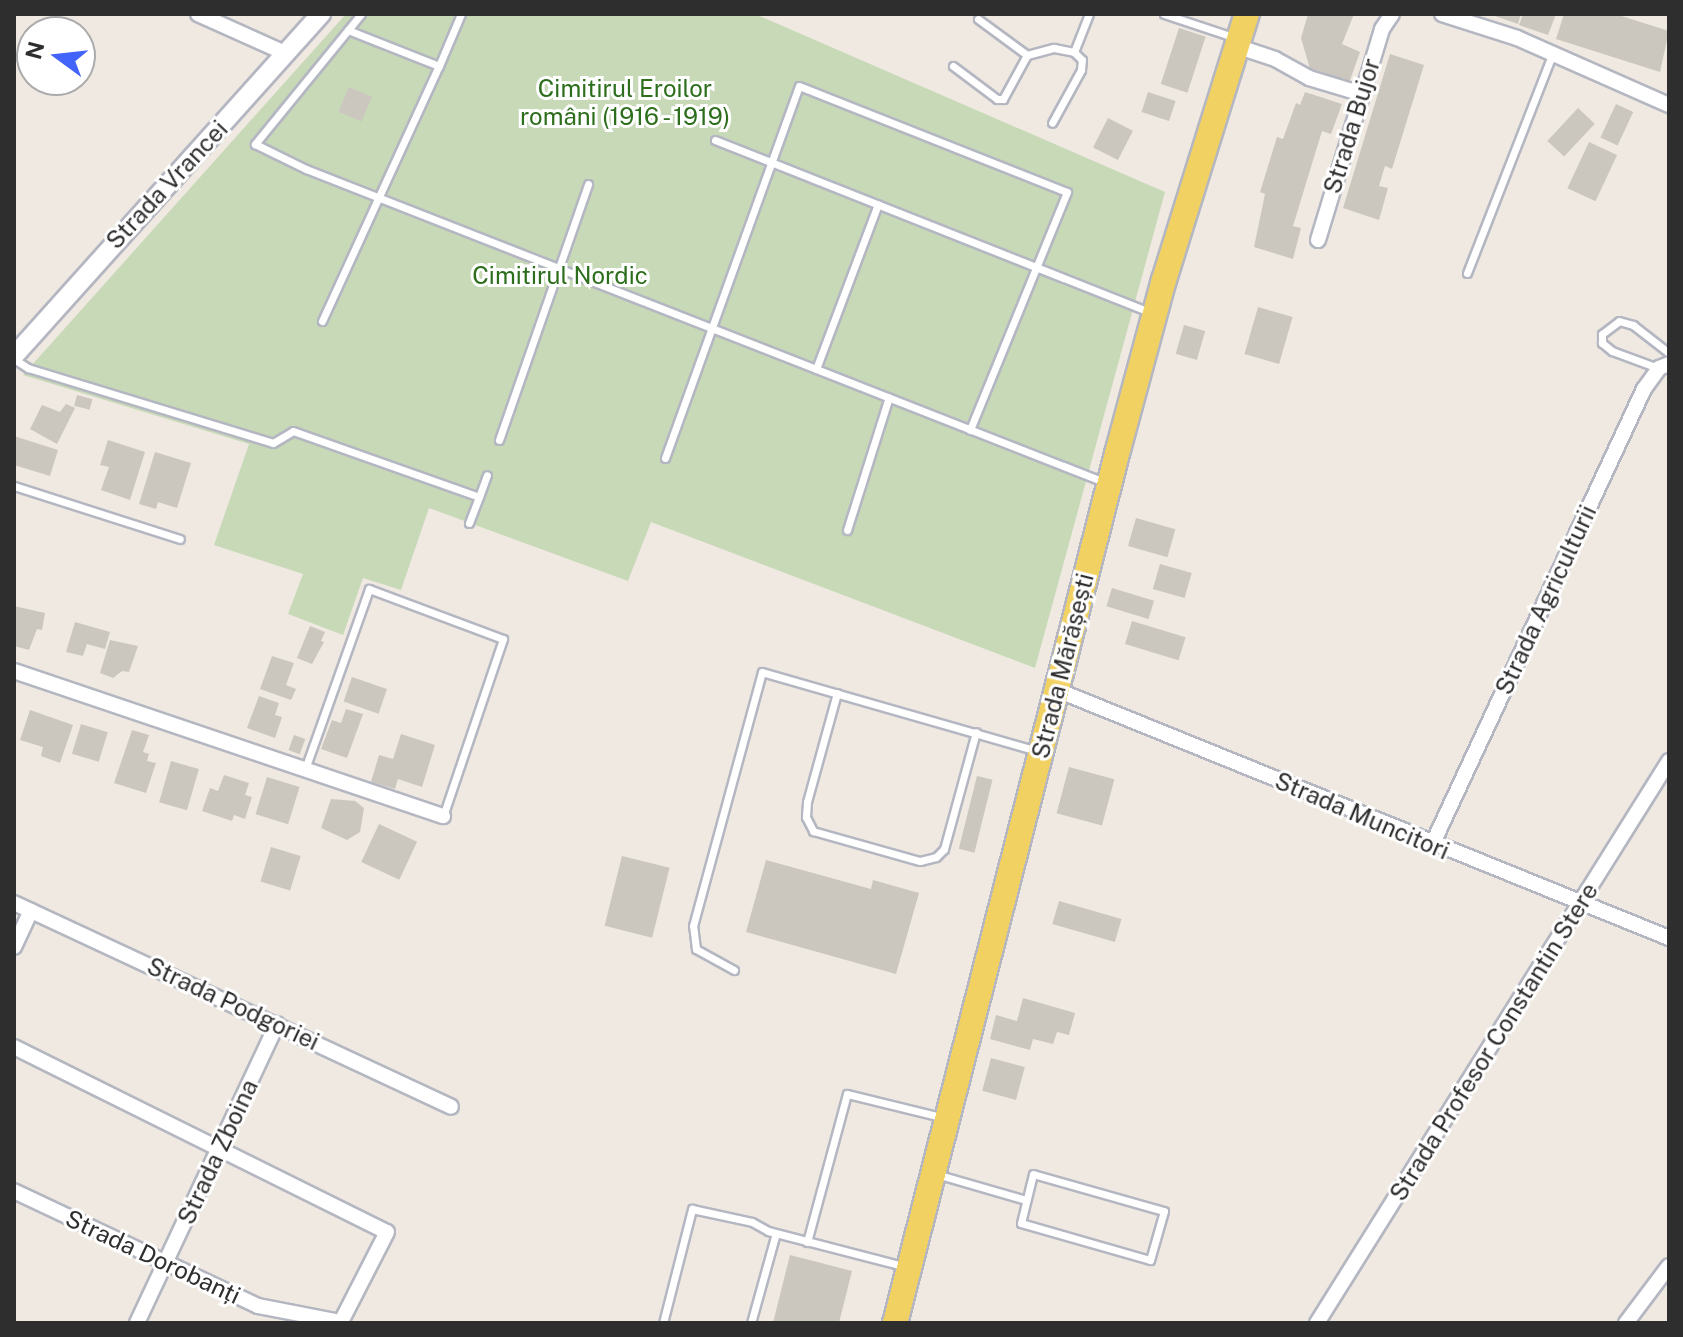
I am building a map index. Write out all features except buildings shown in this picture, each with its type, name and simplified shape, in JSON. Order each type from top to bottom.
[{"type":"main road","name":"Strada Mărășești","points":[[895,1323],[1109,484],[1155,314],[1247,14]]},
{"type":"street","points":[[198,14],[287,54]]},
{"type":"street","name":"Strada Vrancei","points":[[14,357],[321,14]]},
{"type":"street","name":"Strada Bujor","points":[[1318,240],[1382,29],[1392,14]]},
{"type":"street","points":[[1442,14],[1553,53],[1669,105]]},
{"type":"street","points":[[1237,42],[1309,78],[1362,94]]},
{"type":"street","name":"Strada Agriculturii","points":[[1432,845],[1644,389],[1664,366]]},
{"type":"street","points":[[14,671],[443,816]]},
{"type":"street","name":"Strada Muncitori","points":[[1057,690],[1580,905],[1669,938]]},
{"type":"street","name":"Strada Profesor Constantin Stere","points":[[1317,1323],[1669,761]]},
{"type":"street","name":"Strada Podgoriei","points":[[14,903],[451,1107]]},
{"type":"street","points":[[14,947],[31,911]]},
{"type":"street","name":"Strada Zboina","points":[[137,1323],[277,1024]]},
{"type":"street","points":[[14,1047],[387,1232],[341,1322]]},
{"type":"street","name":"Strada Dorobanți","points":[[14,1191],[258,1306],[341,1322]]},
{"type":"street","points":[[1626,1323],[1669,1266]]},
{"type":"lane","points":[[361,14],[255,144],[379,197],[1109,484]]},
{"type":"lane","points":[[322,321],[461,14]]},
{"type":"lane","points":[[1074,52],[1089,14]]},
{"type":"lane","points":[[1164,14],[1237,42]]},
{"type":"lane","points":[[978,19],[1027,55]]},
{"type":"lane","points":[[348,30],[439,66]]},
{"type":"lane","points":[[953,66],[997,99],[1003,99],[1027,55],[1054,48],[1074,52],[1082,60],[1081,70],[1052,123]]},
{"type":"lane","points":[[1467,273],[1553,53]]},
{"type":"lane","points":[[665,458],[799,86],[1067,192],[970,430]]},
{"type":"lane","points":[[715,140],[1155,314]]},
{"type":"lane","points":[[499,440],[588,184]]},
{"type":"lane","points":[[816,369],[878,204]]},
{"type":"lane","points":[[1664,366],[1612,351],[1602,343],[1602,334],[1619,321],[1633,325],[1669,353]]},
{"type":"lane","points":[[14,357],[28,368],[273,443],[293,431],[479,497]]},
{"type":"lane","points":[[847,530],[889,397]]},
{"type":"lane","points":[[469,523],[487,475]]},
{"type":"lane","points":[[14,486],[180,539]]},
{"type":"lane","points":[[305,769],[369,589],[503,639],[443,816]]},
{"type":"lane","points":[[734,970],[696,949],[693,926],[762,672],[1042,751]]},
{"type":"lane","points":[[837,693],[807,802],[806,817],[813,831],[920,861],[936,857],[944,849],[976,732]]},
{"type":"lane","points":[[807,1242],[847,1094],[948,1119]]},
{"type":"lane","points":[[934,1173],[1026,1200]]},
{"type":"lane","points":[[1033,1174],[1164,1211],[1150,1260],[1021,1223],[1026,1200],[1033,1174]]},
{"type":"lane","points":[[663,1323],[692,1209],[752,1222],[807,1242],[909,1267]]},
{"type":"lane","points":[[751,1323],[776,1233]]},
{"type":"green space","name":"Cimitirul Nordic","points":[[346,14],[755,14],[1165,192],[1035,668],[651,522],[628,581],[429,508],[401,590],[363,578],[343,635],[288,614],[303,574],[214,545],[249,444],[23,375]]},
{"type":"park label","name":"Cimitirul Eroilor români (1916 - 1919)","points":[[625,103]]}]
